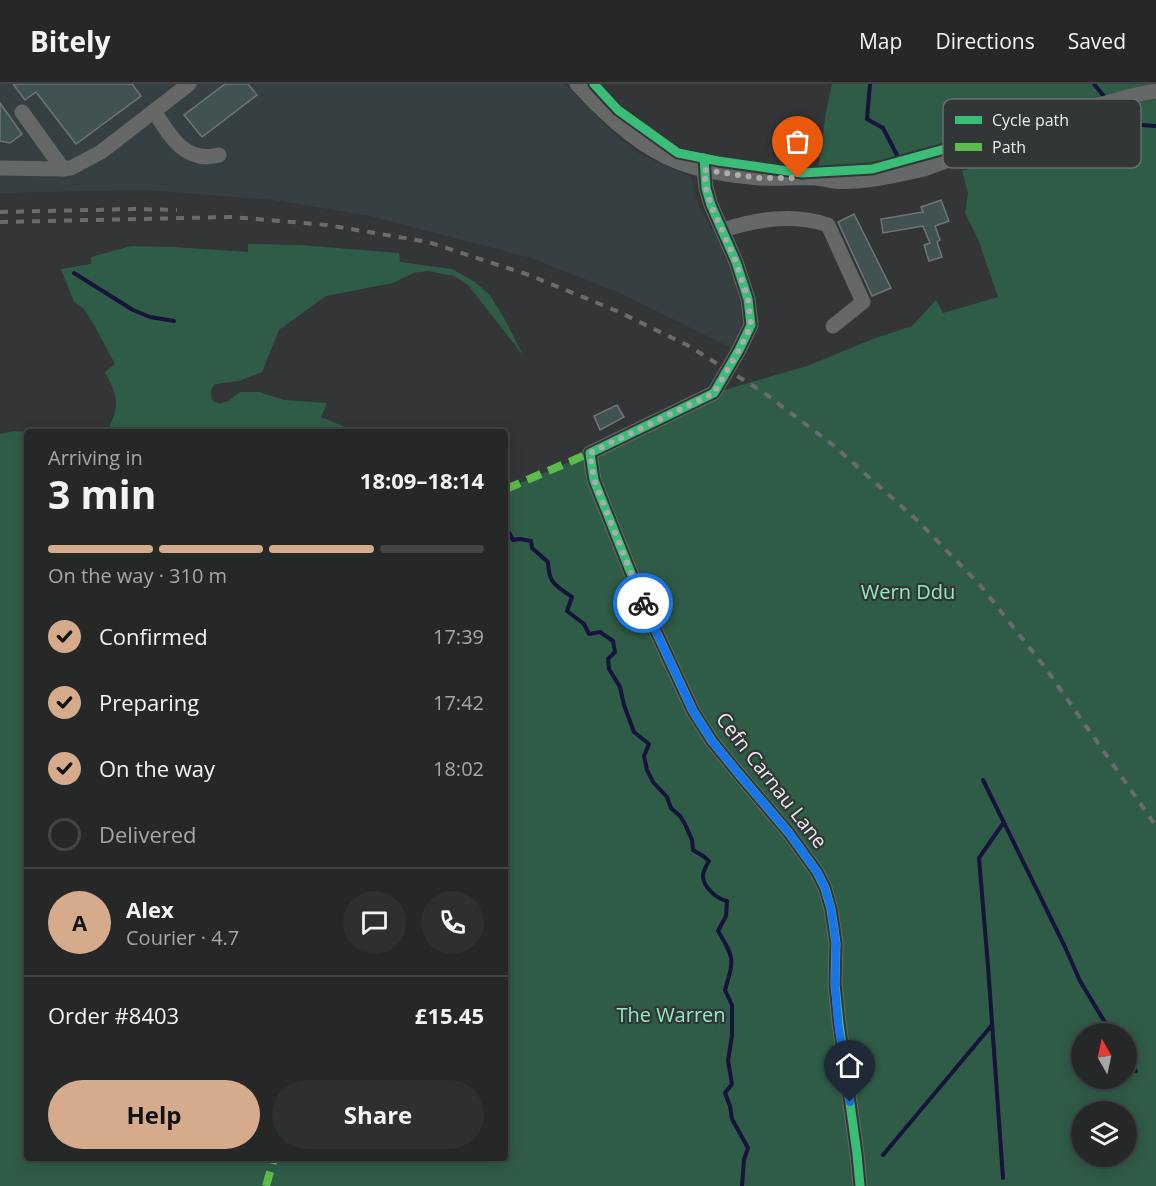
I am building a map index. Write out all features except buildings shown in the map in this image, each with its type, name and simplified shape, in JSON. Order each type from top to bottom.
[{"type":"street","points":[[0,168],[71,168],[100,152],[189,84]]},
{"type":"street","points":[[577,84],[607,116],[643,143],[677,162],[704,170],[759,178],[817,177],[834,181],[897,175],[943,162]]},
{"type":"street","points":[[1120,99],[1156,92]]},
{"type":"street","points":[[154,111],[181,147],[192,155],[213,157],[219,155]]},
{"type":"street","points":[[22,112],[63,169]]},
{"type":"street","points":[[704,170],[711,205],[723,230],[749,221],[789,218],[828,225],[863,302],[833,326]]},
{"type":"street","name":"Cefn Carnau Lane","points":[[723,230],[748,299],[751,326],[714,393],[590,453],[594,480],[621,548],[646,610],[693,711],[712,741],[789,833],[817,872],[825,888],[836,943],[835,984],[838,1023],[860,1186]]},
{"type":"shaded area","points":[[0,84],[565,84],[613,133],[642,155],[691,177],[698,204],[718,240],[735,282],[741,308],[742,329],[731,348],[620,293],[531,258],[370,216],[273,200],[147,190],[0,193]]},
{"type":"green space","points":[[832,84],[1156,84],[1115,99],[943,99],[943,162],[924,169],[817,177]]},
{"type":"green space","name":"Wern Ddu","points":[[1156,99],[1156,1186],[0,1186],[0,434],[24,432],[24,1161],[508,1161],[508,488],[590,453],[714,393],[807,366],[912,326],[936,300],[943,313],[998,297],[978,239],[965,213],[968,193],[962,171],[970,168],[1141,168],[1141,102]]},
{"type":"green space","points":[[248,244],[300,245],[399,253],[400,262],[452,269],[475,282],[490,295],[523,355],[468,285],[454,276],[428,271],[413,273],[393,283],[326,296],[279,330],[262,372],[239,381],[215,384],[211,390],[212,400],[219,404],[228,401],[240,392],[259,392],[284,400],[327,403],[321,417],[347,429],[108,429],[116,402],[105,372],[115,364],[93,323],[83,308],[74,302],[61,269],[91,264],[91,257],[131,246],[248,252]]},
{"type":"waterway","points":[[870,84],[867,119],[883,128],[900,161]]},
{"type":"waterway","points":[[1094,84],[1106,99]]},
{"type":"waterway","points":[[1141,125],[1156,126]]},
{"type":"waterway","points":[[74,273],[133,310],[150,317],[174,321]]},
{"type":"waterway","points":[[508,531],[513,540],[531,541],[532,548],[548,562],[554,583],[572,597],[567,611],[584,624],[589,634],[600,632],[613,641],[615,652],[608,659],[609,669],[620,687],[634,732],[649,744],[644,756],[647,770],[653,782],[667,797],[671,808],[685,824],[692,840],[693,850],[709,861],[703,874],[705,884],[715,895],[727,901],[726,916],[718,931],[728,948],[731,959],[725,990],[732,1005],[732,1035],[728,1061],[732,1084],[725,1093],[732,1119],[748,1148],[744,1160],[742,1186]]},
{"type":"waterway","points":[[983,780],[1080,981],[1105,1023]]},
{"type":"waterway","points":[[1003,1178],[979,858],[1004,822]]},
{"type":"waterway","points":[[883,1155],[992,1025]]},
{"type":"railway","points":[[0,212],[177,210]]},
{"type":"railway","points":[[0,222],[232,217],[327,225],[428,242],[529,275],[617,311],[687,345],[763,392],[833,445],[918,521],[980,585],[1044,666],[1156,826]]},
{"type":"marked path","points":[[508,488],[590,453]]},
{"type":"marked path","points":[[266,1186],[273,1161]]},
{"type":"cycle path","points":[[594,84],[618,110],[678,153],[718,161],[802,173],[872,169],[943,149]]},
{"type":"cycle path","points":[[704,158],[706,188],[736,262],[748,299],[751,325],[714,393],[590,453],[594,480],[642,601],[693,711],[712,741],[789,833],[817,872],[825,888],[836,943],[835,984],[860,1186]]},
{"type":"way so far","points":[[643,603],[594,480],[590,453],[714,393],[751,326],[748,299],[736,262],[711,205],[704,170],[759,178],[798,178]]},
{"type":"route","points":[[643,603],[693,711],[712,741],[806,855],[825,888],[836,943],[835,984],[838,1023],[850,1102]]},
{"type":"park label","name":"The Warren","points":[[671,1014]]}]
